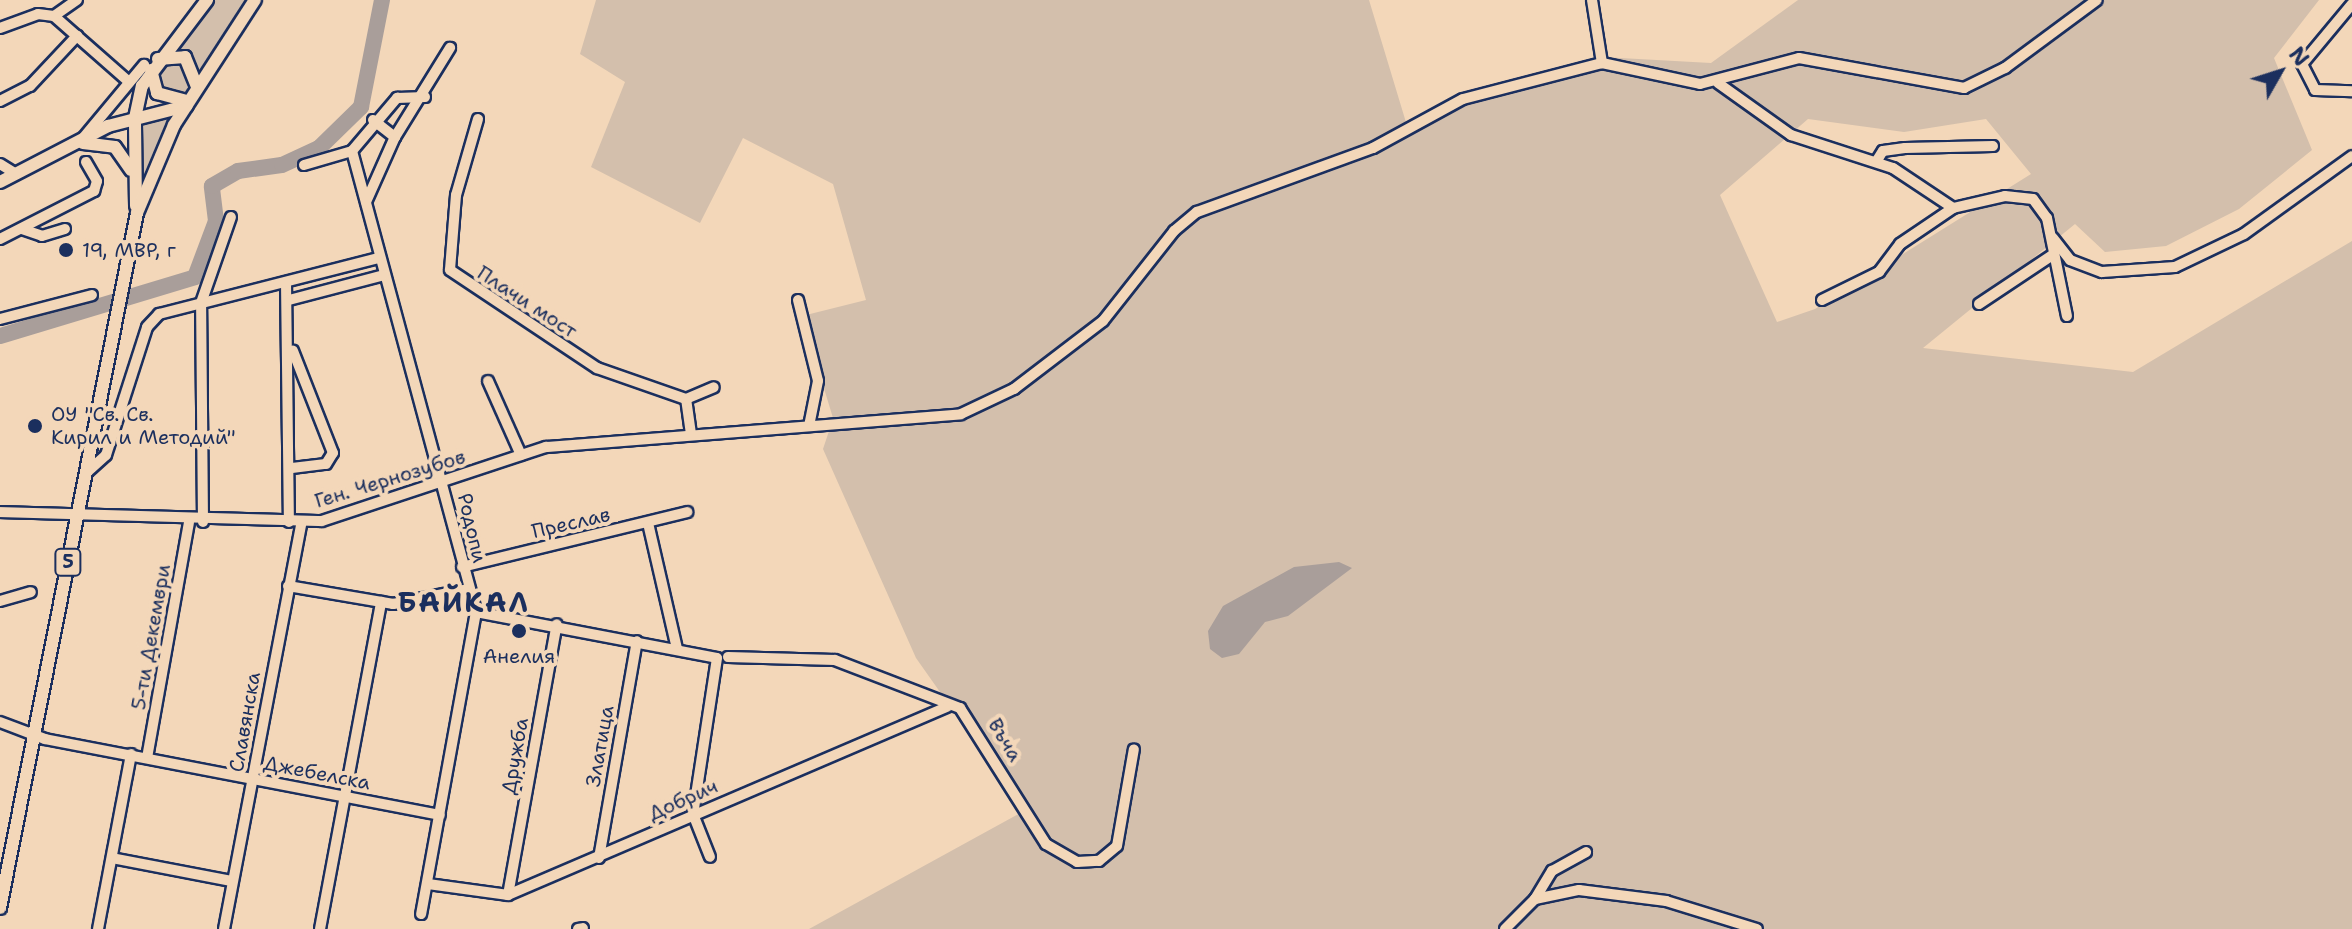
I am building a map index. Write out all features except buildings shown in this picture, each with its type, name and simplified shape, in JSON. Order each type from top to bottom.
[{"type":"main road","name":"5","points":[[137,213],[133,176],[135,118],[150,64],[207,0]]},
{"type":"main road","name":"5","points":[[0,908],[5,856],[41,738],[76,518],[137,213],[191,97],[255,0]]},
{"type":"main road","points":[[185,57],[197,71],[191,97],[161,96],[150,64],[185,57]]},
{"type":"main road","points":[[0,182],[135,118],[191,97]]},
{"type":"main road","points":[[80,144],[115,147],[133,176]]},
{"type":"street","points":[[54,16],[77,0]]},
{"type":"street","points":[[1592,0],[1602,63],[1718,83],[1791,135],[1876,162],[1953,208]]},
{"type":"street","points":[[1718,83],[1799,58],[1964,88],[2005,68],[2097,0]]},
{"type":"street","points":[[2352,4],[2302,64],[2315,90],[2352,91]]},
{"type":"street","points":[[0,28],[38,14],[54,16],[129,82]]},
{"type":"street","points":[[0,101],[30,86],[77,36]]},
{"type":"street","points":[[366,202],[395,137],[425,97],[450,48]]},
{"type":"street","name":"Ген. Чернозубов","points":[[0,512],[189,522],[302,522],[444,485],[521,455],[691,434],[946,417],[994,401],[1103,321],[1174,231],[1197,212],[1373,148],[1463,99],[1602,63]]},
{"type":"street","points":[[80,144],[129,82],[150,64]]},
{"type":"street","points":[[304,165],[352,151],[373,120],[397,98],[425,97]]},
{"type":"street","name":"Плачи мост","points":[[478,119],[456,195],[450,270],[597,368],[686,399]]},
{"type":"street","points":[[373,120],[395,137]]},
{"type":"street","points":[[1876,162],[1883,151],[1993,146]]},
{"type":"street","name":"Родопи","points":[[352,151],[476,612],[421,914]]},
{"type":"street","points":[[1822,300],[1879,272],[1900,244],[1953,208],[2021,196],[2041,208],[2053,238],[2070,260],[2102,272],[2175,267],[2244,234],[2352,156]]},
{"type":"street","points":[[0,239],[97,188],[86,162]]},
{"type":"street","points":[[0,164],[16,174]]},
{"type":"street","points":[[203,522],[201,303],[231,217]]},
{"type":"street","points":[[22,229],[42,236],[65,229]]},
{"type":"street","points":[[2053,238],[2051,256],[2067,316]]},
{"type":"street","points":[[1979,304],[2051,256]]},
{"type":"street","points":[[85,474],[106,455],[151,321],[201,303],[379,258]]},
{"type":"street","points":[[289,300],[384,275]]},
{"type":"street","points":[[286,282],[291,347],[289,522]]},
{"type":"street","points":[[0,319],[92,295]]},
{"type":"street","points":[[798,300],[818,381],[809,426]]},
{"type":"street","points":[[291,347],[333,453],[326,464],[292,468]]},
{"type":"street","points":[[488,381],[521,455]]},
{"type":"street","points":[[691,434],[686,399],[714,387]]},
{"type":"street","name":"Преслав","points":[[462,567],[687,512]]},
{"type":"street","name":"5-ти Декември","points":[[147,758],[189,522]]},
{"type":"street","name":"Славянска","points":[[224,929],[302,522]]},
{"type":"street","points":[[648,523],[677,649]]},
{"type":"street","points":[[288,586],[381,602],[411,603],[468,589]]},
{"type":"street","points":[[0,601],[31,592]]},
{"type":"street","points":[[320,929],[381,602]]},
{"type":"street","name":"Въча","points":[[476,612],[557,624],[723,658],[835,660],[971,718],[1046,844],[1077,862],[1099,861],[1117,846],[1134,749]]},
{"type":"street","name":"Дружба","points":[[508,895],[557,624]]},
{"type":"street","name":"Златица","points":[[599,858],[637,641]]},
{"type":"street","points":[[710,857],[693,814],[723,658]]},
{"type":"street","name":"Добрич","points":[[428,884],[508,895],[947,707]]},
{"type":"street","name":"Джебелска","points":[[0,722],[41,738],[440,815]]},
{"type":"street","points":[[98,929],[131,754]]},
{"type":"street","points":[[1505,929],[1535,899],[1552,871],[1586,852]]},
{"type":"street","points":[[112,858],[232,881]]},
{"type":"street","points":[[1535,899],[1562,891],[1620,892],[1757,929]]},
{"type":"shaded area","points":[[215,0],[249,0],[202,72],[186,53],[170,51]]},
{"type":"shaded area","points":[[596,0],[1369,0],[1408,129],[1463,99],[1602,57],[1711,63],[1798,0],[2319,0],[2274,58],[2312,150],[2239,209],[2166,246],[2105,252],[2075,224],[1923,348],[2133,372],[2352,241],[2352,929],[809,929],[1024,811],[916,658],[823,449],[831,425],[918,418],[833,418],[802,316],[866,300],[833,184],[743,138],[700,223],[591,167],[625,82],[580,54]],"holes":[[[1808,119],[1904,132],[1986,119],[2031,174],[1815,309],[1777,322],[1720,195]]]},
{"type":"shaded area","points":[[183,61],[188,92],[160,89],[157,71],[165,62]]},
{"type":"shaded area","points":[[175,113],[155,149],[141,181],[138,122]]},
{"type":"shaded area","points":[[1339,562],[1352,568],[1288,616],[1265,622],[1239,654],[1222,658],[1210,649],[1208,631],[1223,606],[1294,567]]},
{"type":"waterway","points":[[0,336],[195,277],[216,221],[212,186],[238,171],[282,165],[319,148],[361,107],[382,0]]},
{"type":"place","name":"19, МВР, г","points":[[66,250]]},
{"type":"place","name":"ОУ \"Св. Св. Кирил и Методий\"","points":[[35,426]]},
{"type":"place","name":"Анелия","points":[[519,631]]},
{"type":"district","name":"БАЙКАЛ","points":[[464,602]]}]
